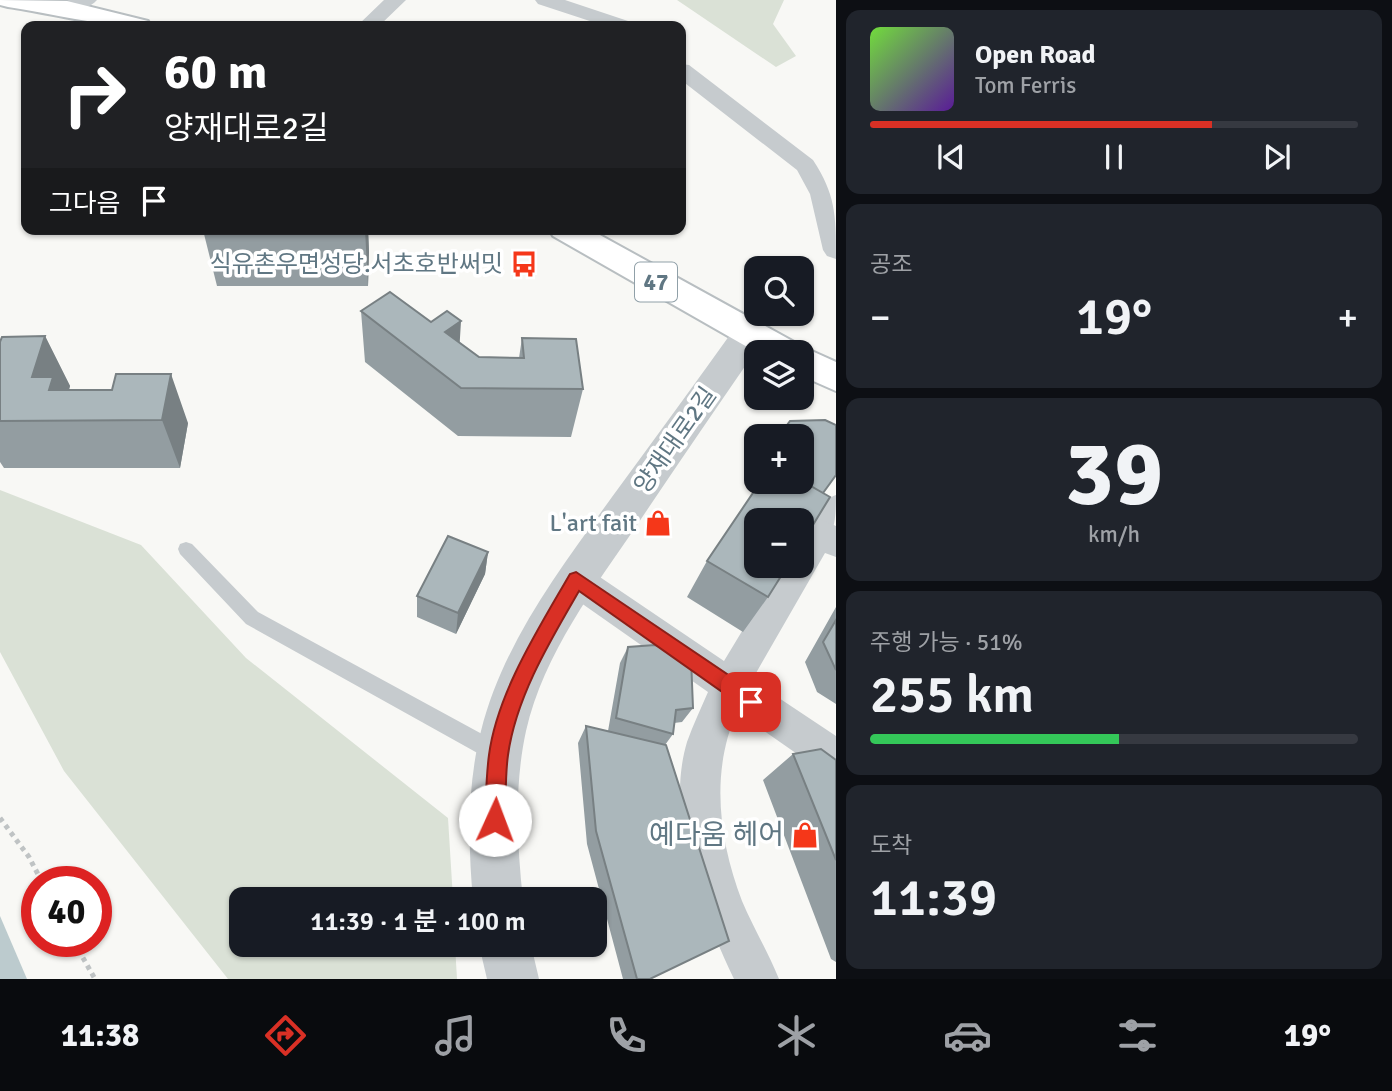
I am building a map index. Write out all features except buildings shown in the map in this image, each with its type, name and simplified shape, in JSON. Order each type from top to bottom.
[{"type":"main road","points":[[8,0],[77,4],[124,21]]},
{"type":"main road","name":"47","points":[[575,235],[761,340]]},
{"type":"main road","points":[[814,368],[835,379]]},
{"type":"street","points":[[373,21],[396,0]]},
{"type":"street","points":[[545,0],[609,21]]},
{"type":"street","points":[[686,74],[805,165],[817,178],[824,194],[835,250]]},
{"type":"street","name":"양재대로2길","points":[[497,887],[494,863],[499,754],[509,713],[525,675],[556,612],[576,580],[744,370]]},
{"type":"street","points":[[814,551],[827,538],[835,505]]},
{"type":"street","points":[[757,979],[714,881],[700,824],[700,781],[706,742],[730,687],[793,578]]},
{"type":"street","points":[[576,580],[835,759]]},
{"type":"street","points":[[508,957],[513,979]]},
{"type":"lane","points":[[186,549],[252,618],[499,754]]},
{"type":"path","points":[[0,818],[34,866]]},
{"type":"path","points":[[82,957],[94,979]]},
{"type":"shaded area","points":[[677,0],[784,0],[773,24],[796,56],[776,67]]},
{"type":"shaded area","points":[[0,490],[141,545],[246,658],[448,818],[452,887],[229,887],[229,957],[456,957],[457,979],[228,979],[64,771],[0,652]]},
{"type":"shaded area","points":[[0,916],[27,979],[0,979]]},
{"type":"place","name":"식유촌우면성당.서초호반써밋","points":[[524,264]]},
{"type":"place","name":"L'art fait","points":[[658,523]]},
{"type":"place","name":"예다움 헤어","points":[[805,835]]},
{"type":"route","points":[[495,820],[499,754],[509,713],[556,612],[576,580],[751,702]]}]
